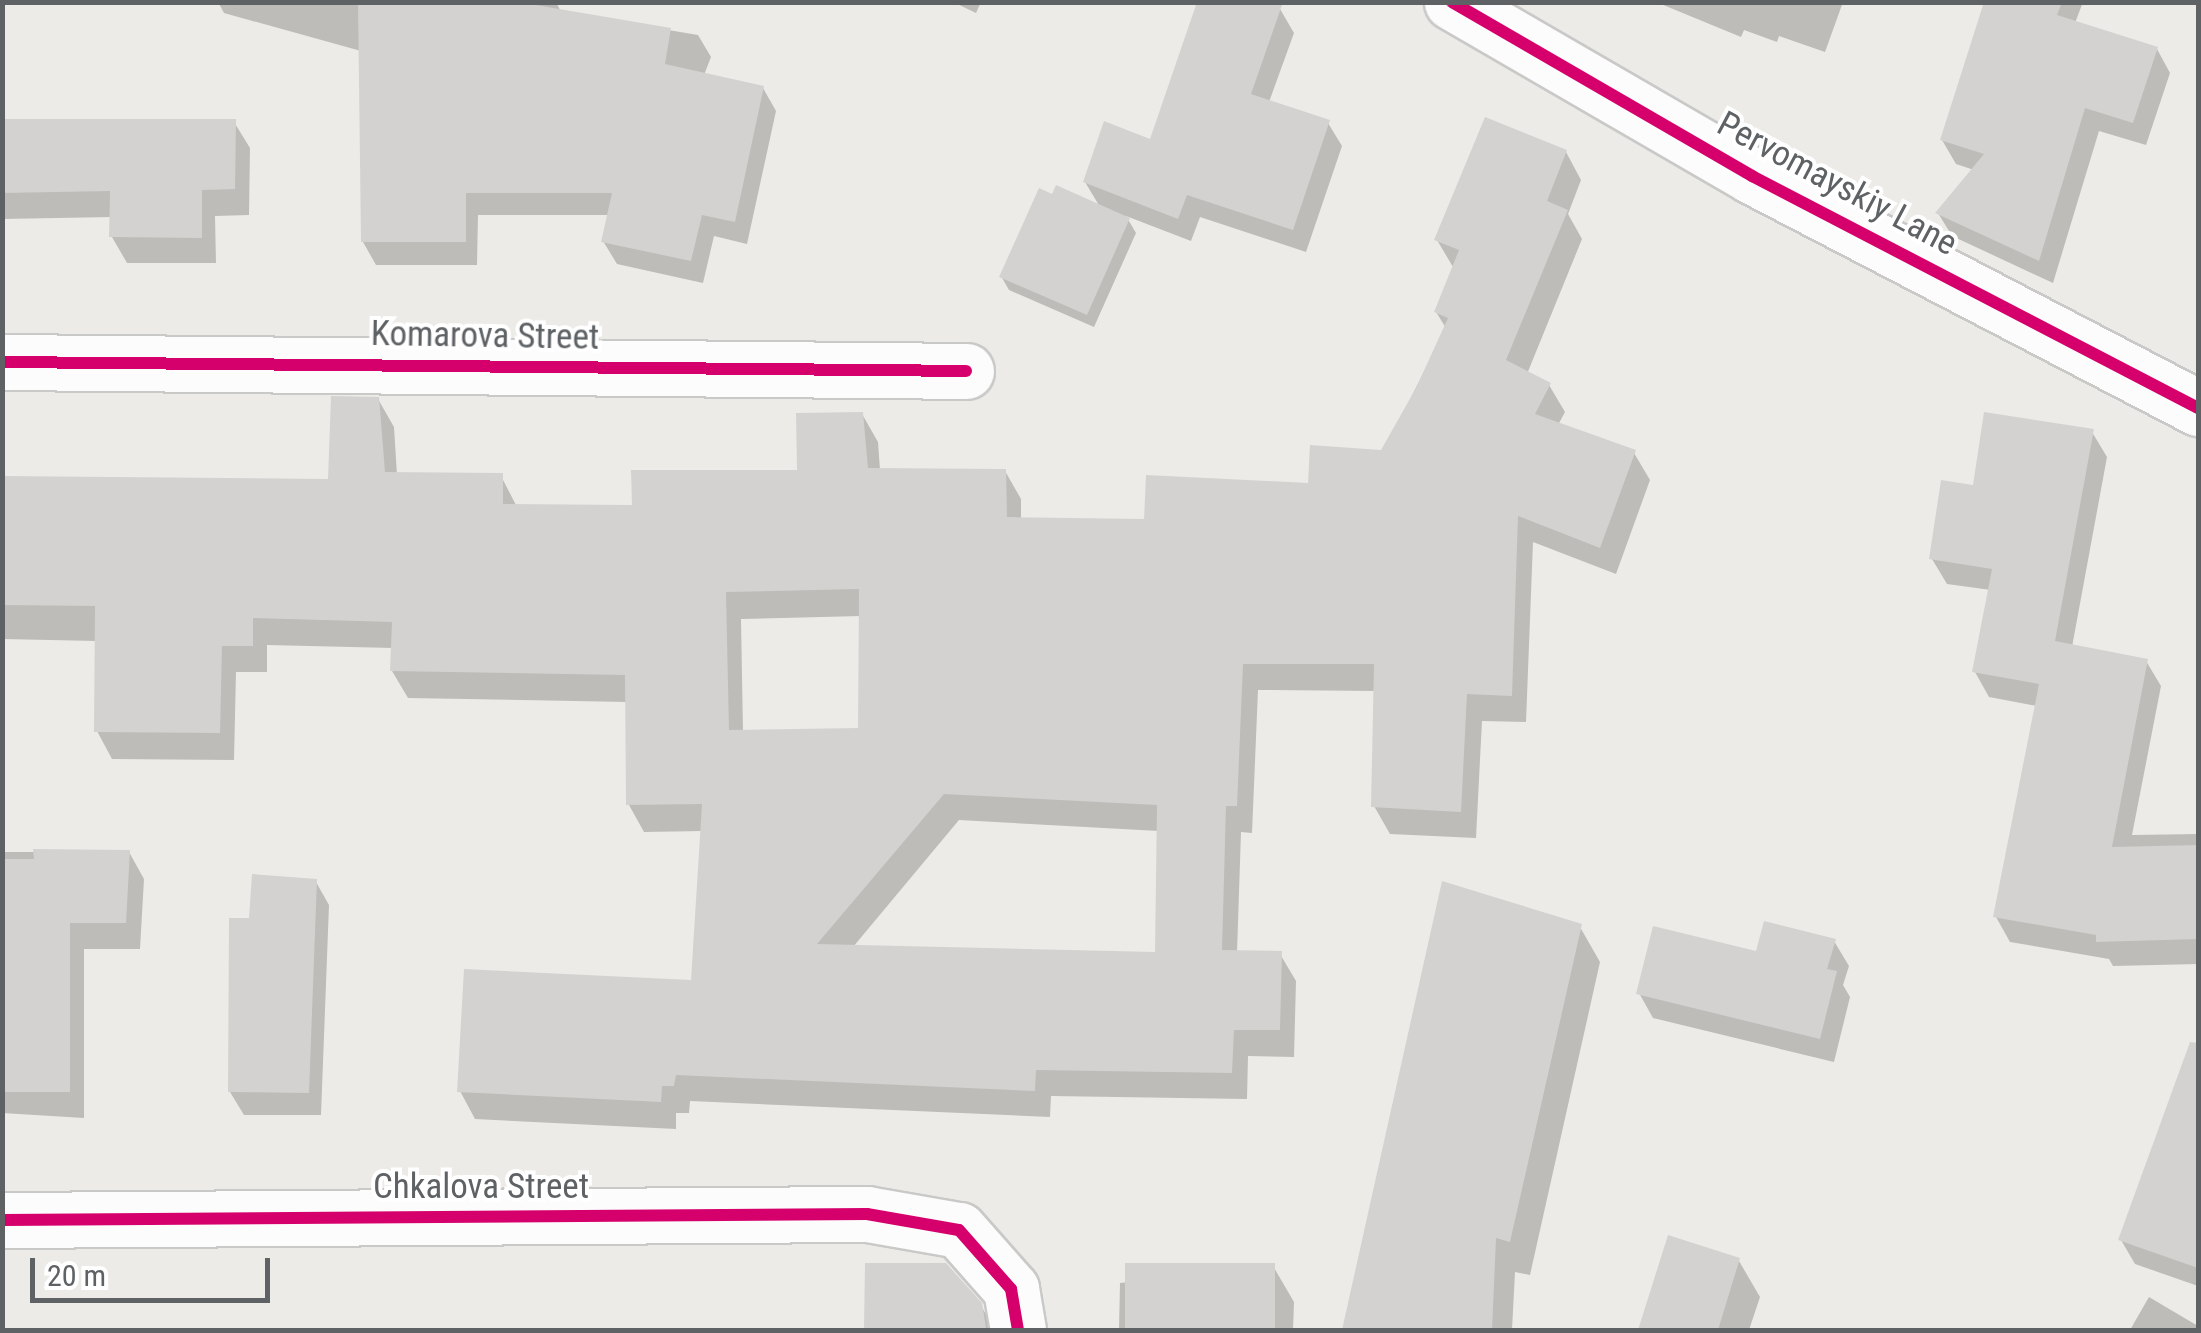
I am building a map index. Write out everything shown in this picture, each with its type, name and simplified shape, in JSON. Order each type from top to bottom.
[{"type":"street","name":"Pervomayskiy Lane","points":[[1452,2],[1752,176],[2198,408]]},
{"type":"street","name":"Komarova Street","points":[[2,362],[966,371]]},
{"type":"street","name":"Chkalova Street","points":[[2,1220],[867,1214],[959,1230],[1011,1289],[1018,1330]]},
{"type":"building","points":[[358,2],[518,2],[671,28],[665,64],[764,86],[735,222],[702,215],[691,261],[601,242],[612,193],[466,193],[466,242],[361,242]]},
{"type":"building","points":[[1197,2],[1283,2],[1251,94],[1330,120],[1293,230],[1187,195],[1178,219],[1083,182],[1104,121],[1150,139]]},
{"type":"building","points":[[1984,2],[2062,2],[2057,15],[2158,47],[2133,123],[2085,108],[2039,261],[1935,213],[1984,154],[1940,140]]},
{"type":"building","points":[[1485,117],[1567,150],[1547,201],[1568,210],[1506,360],[1551,383],[1535,414],[1636,450],[1600,548],[1518,516],[1512,696],[1467,694],[1461,812],[1371,807],[1374,664],[1243,664],[1237,806],[1226,806],[1222,950],[1282,951],[1280,1030],[1234,1030],[1232,1073],[1036,1070],[1035,1091],[676,1075],[674,1086],[662,1086],[661,1102],[457,1092],[464,969],[691,980],[702,804],[626,805],[625,675],[390,671],[392,622],[253,618],[253,646],[222,646],[220,733],[94,732],[95,606],[2,605],[2,476],[328,479],[331,396],[379,397],[385,472],[503,473],[503,504],[632,505],[631,470],[797,470],[796,413],[863,412],[868,468],[1006,469],[1007,517],[1144,519],[1146,475],[1308,483],[1310,445],[1381,450],[1416,388],[1448,318],[1434,312],[1459,250],[1434,240]],"holes":[[[859,589],[858,728],[729,730],[726,592]],[[944,794],[1157,805],[1155,952],[817,944]]]},
{"type":"building","points":[[2,119],[236,119],[235,189],[202,190],[202,238],[109,237],[110,191],[2,193]]},
{"type":"building","points":[[1056,185],[1130,218],[1087,315],[999,277],[1039,188],[1052,194]]},
{"type":"building","points":[[1984,412],[2094,429],[2055,641],[2148,659],[2112,847],[2198,845],[2198,939],[2096,942],[2096,935],[1993,917],[2039,684],[1972,672],[1992,569],[1929,559],[1941,480],[1973,485]]},
{"type":"building","points":[[33,849],[130,850],[126,923],[70,923],[70,1092],[2,1092],[2,859],[34,859]]},
{"type":"building","points":[[252,874],[317,879],[309,1093],[228,1092],[229,918],[249,918]]},
{"type":"building","points":[[1442,881],[1582,924],[1510,1242],[1496,1238],[1492,1330],[1342,1330]]},
{"type":"building","points":[[1764,921],[1836,939],[1827,969],[1837,971],[1820,1039],[1636,994],[1653,926],[1756,951]]},
{"type":"building","points":[[2190,1042],[2198,1043],[2198,1268],[2118,1240]]},
{"type":"building","points":[[1668,1235],[1740,1258],[1718,1330],[1638,1330]]},
{"type":"building","points":[[865,1263],[946,1263],[982,1303],[986,1328],[864,1328]]},
{"type":"building","points":[[1125,1263],[1275,1263],[1275,1330],[1125,1330]]},
{"type":"cycle path","points":[[1452,2],[1752,176],[2198,408]]},
{"type":"cycle path","points":[[2,362],[966,371]]},
{"type":"cycle path","points":[[2,1220],[867,1214],[959,1230],[1011,1289],[1018,1330]]}]
